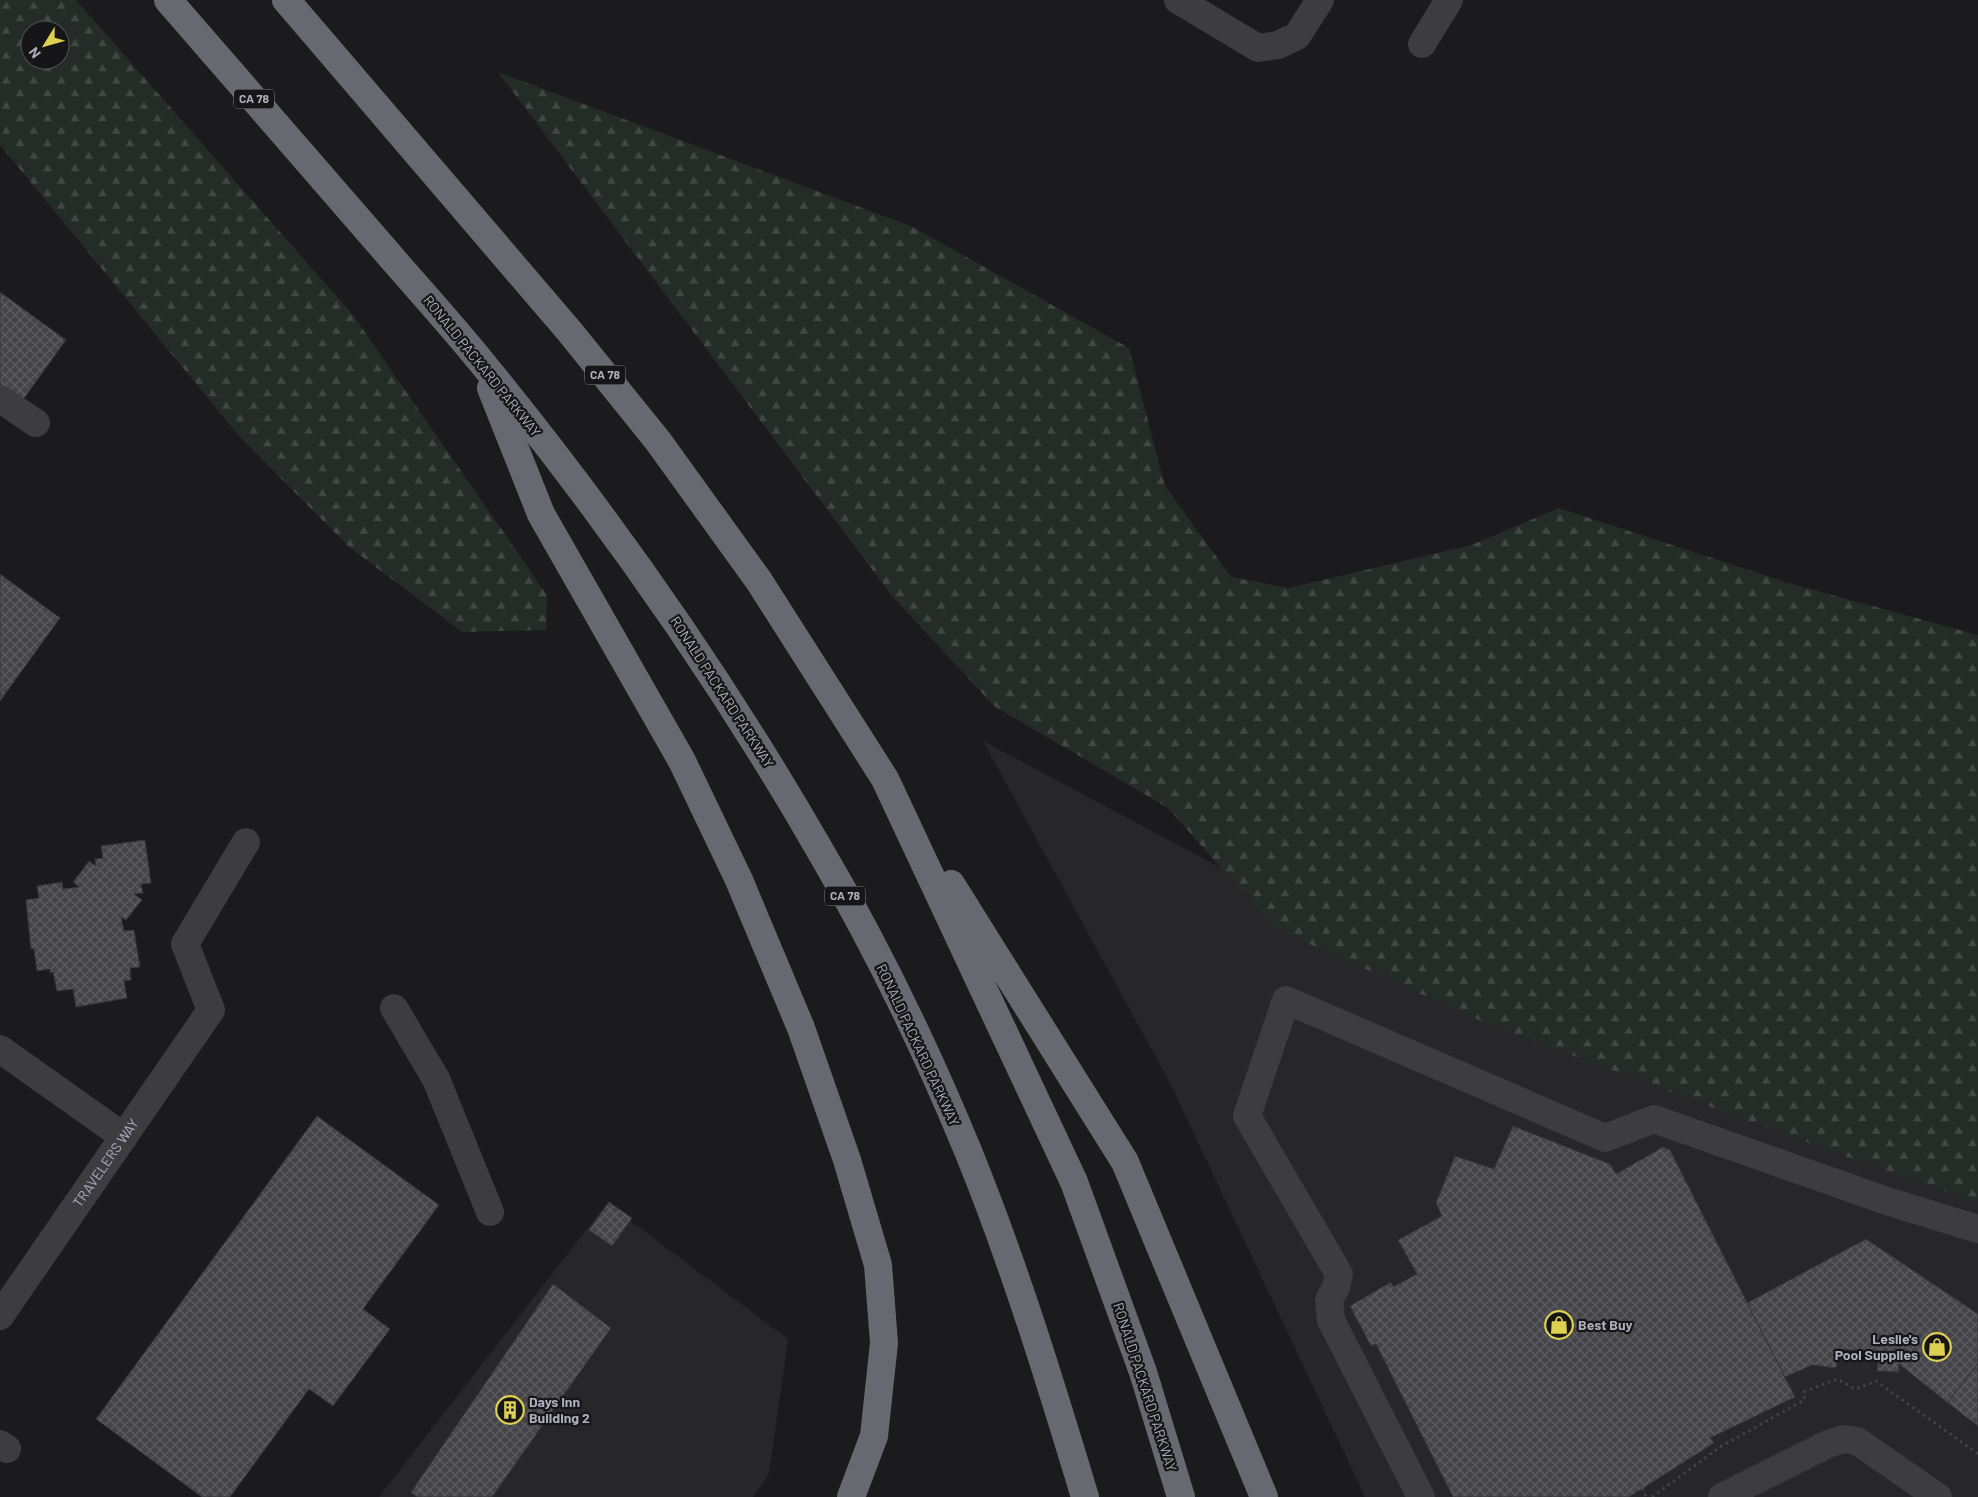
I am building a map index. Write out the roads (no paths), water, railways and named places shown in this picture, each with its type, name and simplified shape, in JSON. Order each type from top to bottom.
[{"type":"highway","name":"RONALD PACKARD PARKWAY","points":[[168,0],[480,360],[533,427],[664,603],[770,767],[820,849],[868,940],[967,1150],[1011,1266],[1086,1497]]},
{"type":"highway","name":"RONALD PACKARD PARKWAY","points":[[286,0],[570,332],[658,441],[759,581],[885,779],[1074,1182],[1143,1372],[1180,1497]]},
{"type":"highway","points":[[480,360],[541,514],[682,761],[739,880],[801,1028],[847,1160],[878,1265],[884,1343],[874,1436],[851,1497]]},
{"type":"highway","points":[[885,779],[1125,1162],[1264,1497]]},
{"type":"street","points":[[1178,0],[1258,48],[1278,46],[1297,36],[1320,0]]},
{"type":"street","points":[[1422,44],[1449,0]]},
{"type":"street","points":[[0,399],[36,423]]},
{"type":"street","name":"TRAVELERS WAY","points":[[0,1316],[211,1010],[185,944],[246,842]]},
{"type":"street","points":[[1421,1497],[1331,1320],[1328,1300],[1336,1287],[1339,1274],[1247,1116],[1286,1000],[1605,1138],[1654,1119],[1888,1202],[1978,1229]]},
{"type":"street","points":[[394,1008],[436,1079],[490,1212]]},
{"type":"street","points":[[0,1049],[124,1137]]},
{"type":"street","points":[[1722,1497],[1828,1444],[1844,1439],[1857,1441],[1938,1497]]},
{"type":"place","name":"Best Buy","points":[[1559,1325]]},
{"type":"place","name":"Leslie's Pool Supplies","points":[[1937,1347]]},
{"type":"place","name":"Days Inn Building 2","points":[[510,1410]]}]
